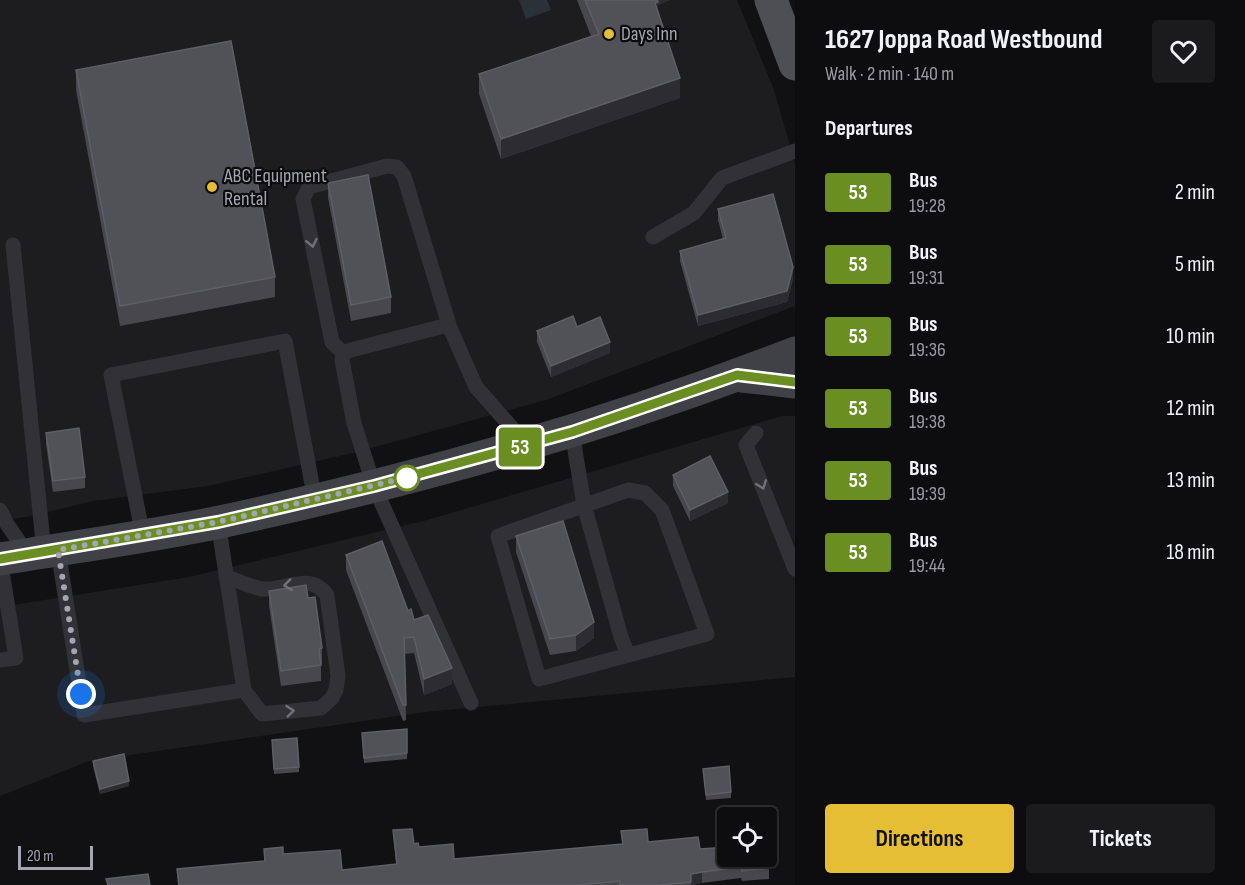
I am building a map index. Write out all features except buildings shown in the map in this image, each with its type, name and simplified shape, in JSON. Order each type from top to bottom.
[{"type":"main road","points":[[771,0],[795,64]]},
{"type":"main road","points":[[26,555],[218,522],[374,486],[572,432],[795,353]]},
{"type":"main road","points":[[737,375],[795,382]]},
{"type":"lane","points":[[653,237],[694,213],[722,178],[795,151]]},
{"type":"lane","points":[[343,353],[332,342],[303,199],[309,187],[387,166],[397,166],[404,176],[450,328],[476,387],[527,444]]},
{"type":"lane","points":[[0,660],[16,658],[26,555],[13,245]]},
{"type":"lane","points":[[343,353],[444,326],[450,328]]},
{"type":"lane","points":[[144,536],[111,375],[285,341],[315,500]]},
{"type":"lane","points":[[343,353],[342,360],[354,423],[374,486],[471,703]]},
{"type":"lane","points":[[572,432],[584,505],[628,655]]},
{"type":"lane","points":[[756,433],[746,444],[795,569]]},
{"type":"lane","points":[[628,490],[645,493],[663,510],[706,634],[539,679],[498,536],[584,505],[628,490]]},
{"type":"lane","points":[[0,510],[26,555],[84,715],[244,690]]},
{"type":"lane","points":[[218,522],[226,577],[244,690],[262,714],[321,708],[332,698],[338,676],[327,595],[321,587],[312,582],[262,589],[226,577]]},
{"type":"shaded area","points":[[0,0],[737,0],[774,90],[795,163],[795,306],[546,400],[353,453],[208,486],[93,501],[0,521]]},
{"type":"shaded area","points":[[519,0],[547,0],[551,10],[526,19]]},
{"type":"shaded area","points":[[782,416],[795,416],[795,677],[425,712],[89,761],[0,796],[0,607],[189,577],[427,520]]},
{"type":"bus line","name":"53","points":[[0,559],[218,522],[374,486],[572,432],[737,375],[795,382]]},
{"type":"place","name":"Days Inn","points":[[609,34]]},
{"type":"place","name":"ABC Equipment Rental","points":[[212,187]]},
{"type":"route","points":[[81,694],[58,550],[218,522],[418,475],[407,478]]}]
